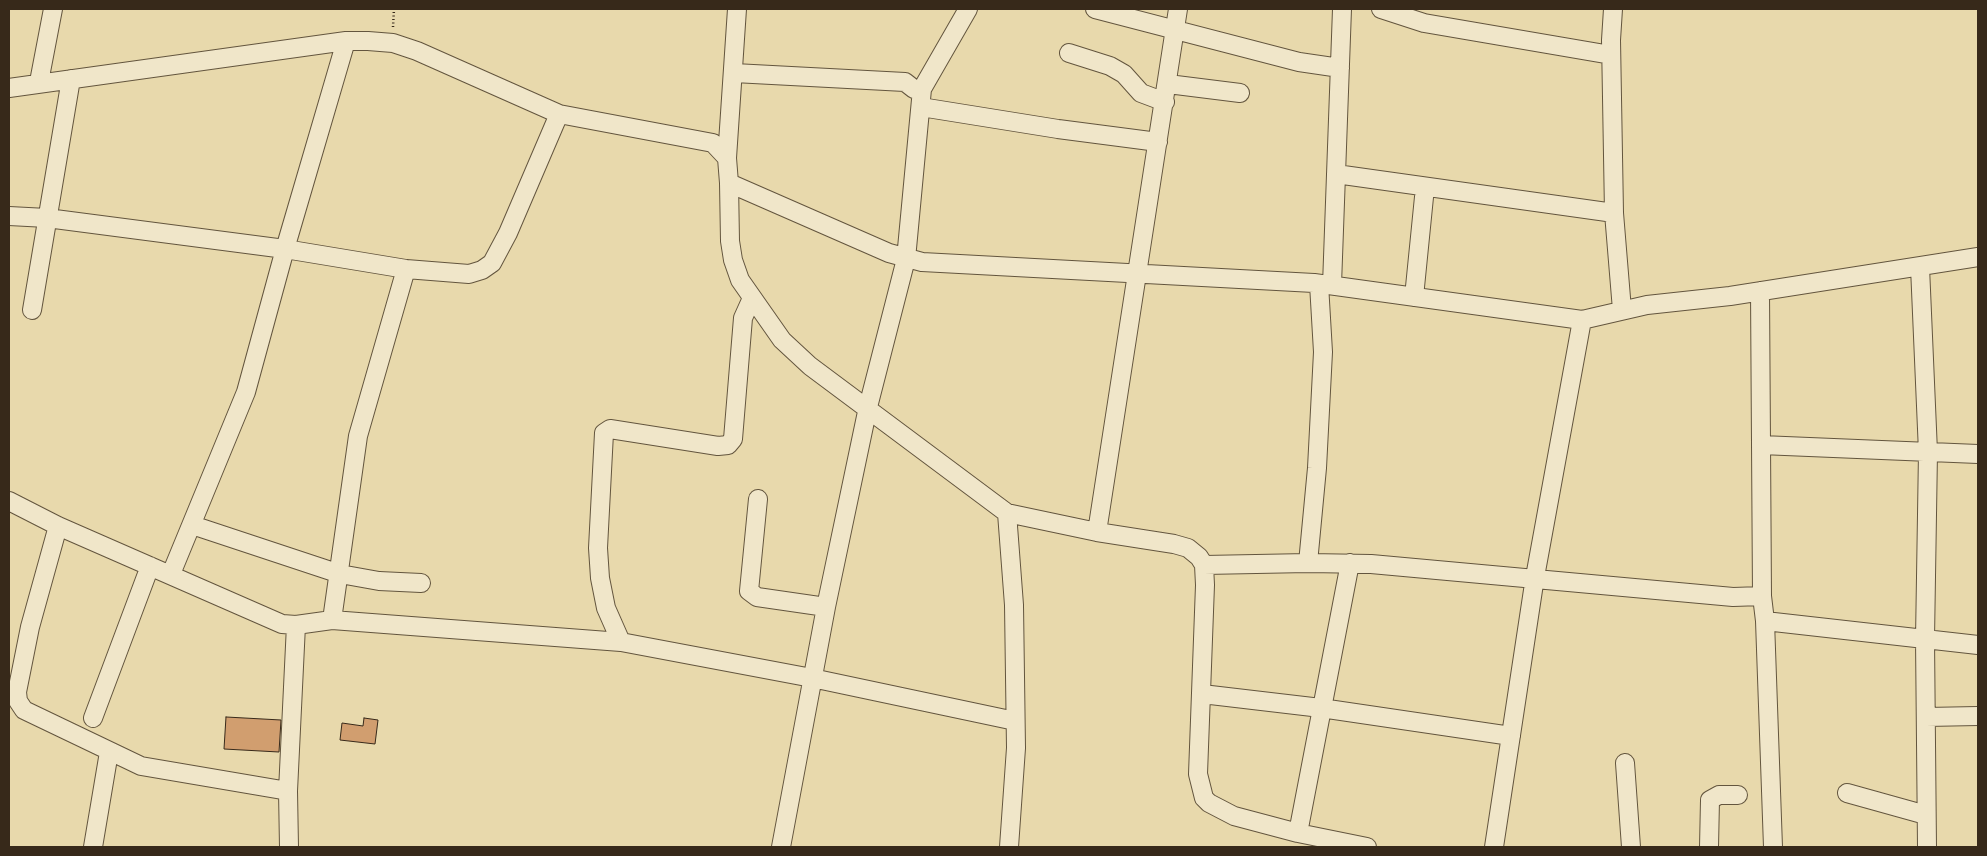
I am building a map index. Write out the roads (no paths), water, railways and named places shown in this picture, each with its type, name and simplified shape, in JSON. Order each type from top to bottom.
[{"type":"street","points":[[39,82],[53,9]]},
{"type":"street","points":[[737,9],[727,158],[729,234],[733,260],[740,280],[782,340],[828,380],[868,407],[936,462],[1006,513],[1188,548],[1204,565],[1202,694],[1198,774],[1204,798],[1234,816],[1298,833],[1367,847]]},
{"type":"street","points":[[781,847],[826,607],[868,407],[906,259],[922,89],[968,9]]},
{"type":"street","points":[[1095,9],[1175,32],[1299,62],[1340,68]]},
{"type":"street","points":[[1097,532],[1119,380],[1168,84],[1178,9]]},
{"type":"street","points":[[1308,563],[1317,468],[1326,284],[1336,174],[1342,9]]},
{"type":"street","points":[[1381,9],[1424,24],[1611,55]]},
{"type":"street","points":[[1613,9],[1611,55],[1614,213],[1622,310]]},
{"type":"street","points":[[9,88],[39,82],[346,41],[393,43],[418,51],[559,114],[713,143],[725,138],[730,132]]},
{"type":"street","points":[[171,574],[246,392],[285,249],[346,41]]},
{"type":"street","points":[[1069,53],[1110,66],[1124,74],[1141,93],[1165,102]]},
{"type":"street","points":[[734,73],[905,82],[914,89],[922,89]]},
{"type":"street","points":[[32,310],[71,79]]},
{"type":"street","points":[[1168,84],[1199,90],[1240,93]]},
{"type":"street","points":[[921,107],[1058,130],[1158,142]]},
{"type":"street","points":[[9,216],[48,218],[285,249],[406,269],[469,274],[482,270],[492,264],[508,233],[559,114]]},
{"type":"street","points":[[713,143],[727,158]]},
{"type":"street","points":[[1336,174],[1614,213]]},
{"type":"street","points":[[729,183],[906,259],[938,263],[1138,272],[1326,284],[1582,320],[1600,318],[1622,310],[1760,291],[1978,257]]},
{"type":"street","points":[[1414,297],[1424,197]]},
{"type":"street","points":[[1920,267],[1928,452],[1925,639],[1927,847]]},
{"type":"street","points":[[332,620],[358,436],[406,269]]},
{"type":"street","points":[[1760,291],[1762,596],[1765,620],[1773,847]]},
{"type":"street","points":[[621,642],[606,608],[600,578],[599,539],[604,433],[610,429],[718,446],[728,445],[733,439],[743,318],[752,298]]},
{"type":"street","points":[[1494,847],[1535,577],[1582,320]]},
{"type":"street","points":[[1761,445],[1978,454]]},
{"type":"street","points":[[758,499],[749,591],[756,597],[826,607]]},
{"type":"street","points":[[9,501],[58,526],[282,624],[296,625],[332,620],[621,642],[812,678],[1015,721]]},
{"type":"street","points":[[1006,513],[1014,605],[1016,748],[1009,847]]},
{"type":"street","points":[[192,525],[340,574],[380,581],[420,584]]},
{"type":"street","points":[[58,526],[30,627],[17,697],[20,706],[31,715],[141,766],[167,772],[288,791]]},
{"type":"street","points":[[1204,565],[1350,563],[1535,577],[1734,597],[1762,596]]},
{"type":"street","points":[[1298,833],[1350,563]]},
{"type":"street","points":[[93,718],[150,566]]},
{"type":"street","points":[[1765,620],[1978,645]]},
{"type":"street","points":[[288,847],[288,791],[296,625]]},
{"type":"street","points":[[1202,694],[1321,708],[1511,736]]},
{"type":"street","points":[[1926,717],[1978,716]]},
{"type":"street","points":[[93,847],[109,752]]},
{"type":"street","points":[[1625,763],[1631,847]]},
{"type":"street","points":[[1848,793],[1926,815]]},
{"type":"street","points":[[1709,847],[1710,800],[1719,795],[1738,795]]}]
